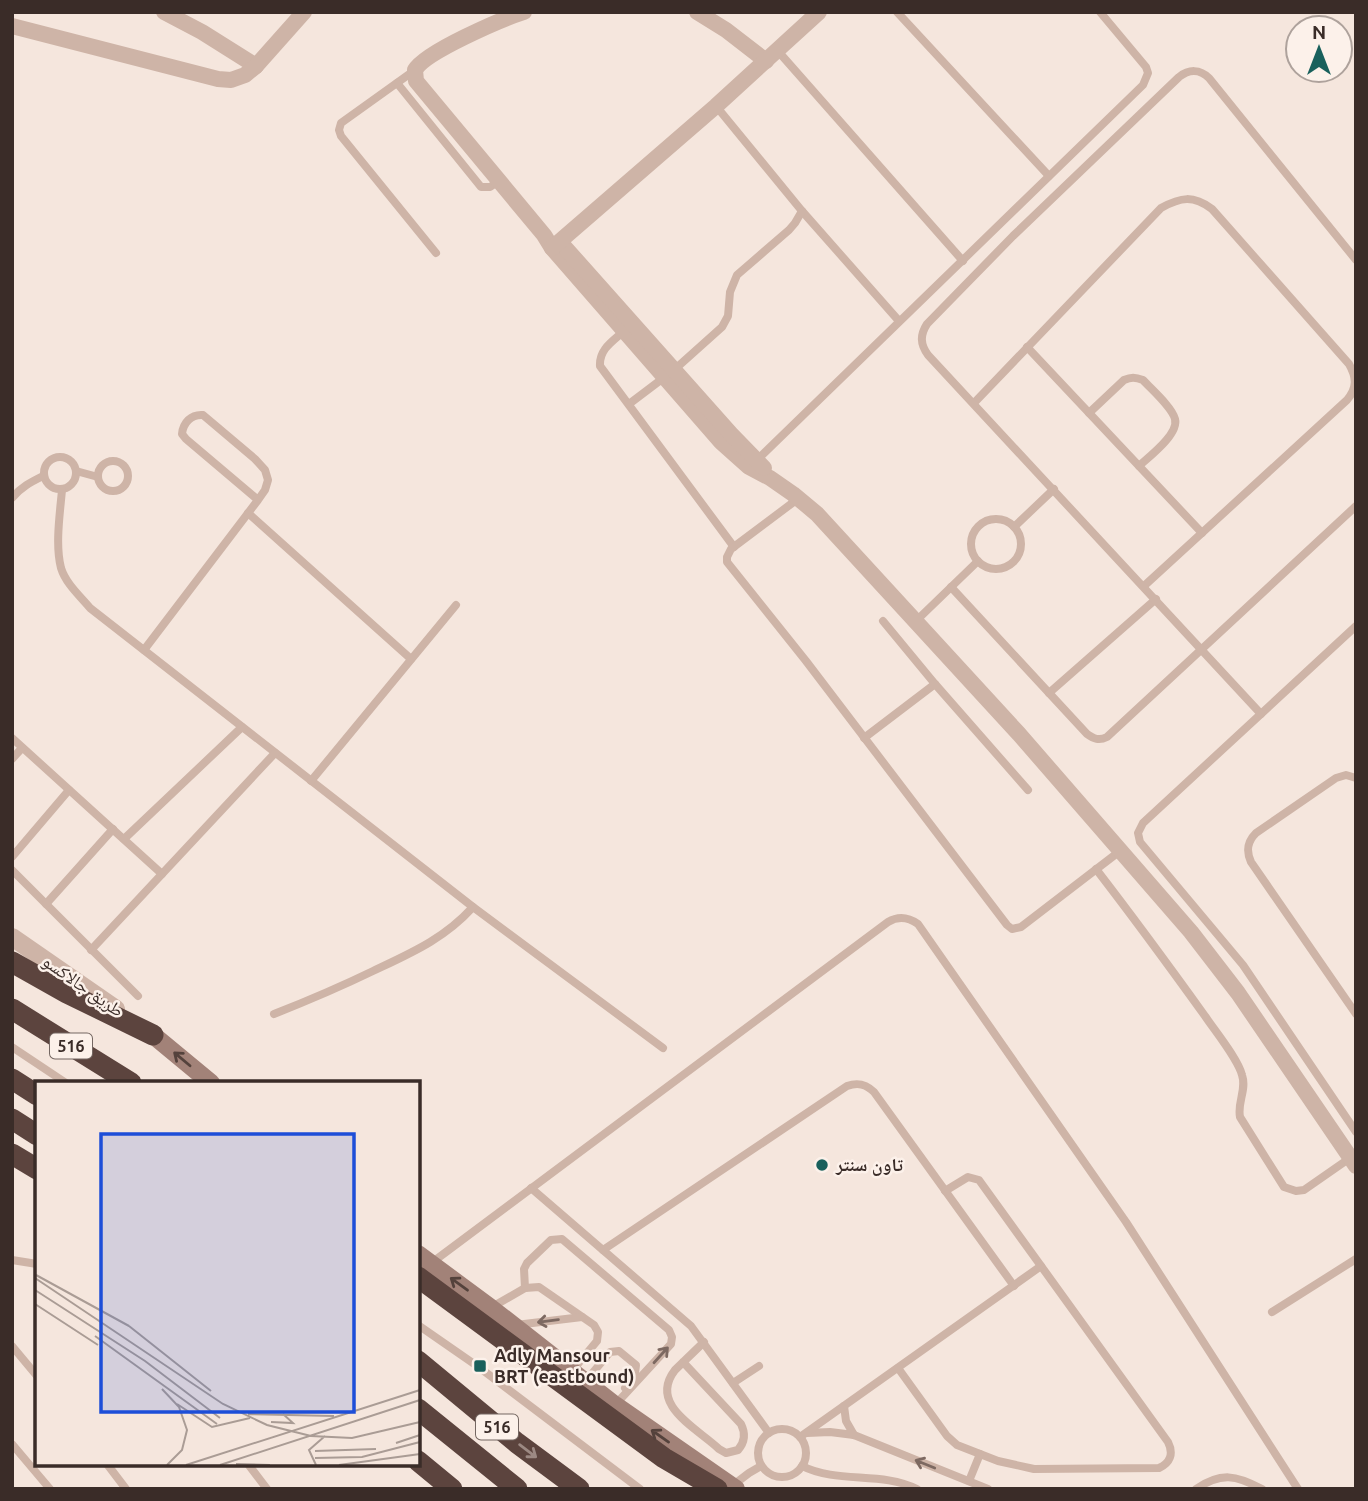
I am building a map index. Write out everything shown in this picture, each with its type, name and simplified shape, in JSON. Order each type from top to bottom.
[{"type":"highway","points":[[12,962],[67,993],[153,1035]]},
{"type":"highway","name":"516","points":[[12,1009],[128,1081]]},
{"type":"highway","points":[[12,1079],[35,1094]]},
{"type":"highway","points":[[13,1119],[35,1134]]},
{"type":"highway","points":[[12,1154],[35,1168]]},
{"type":"highway","points":[[422,1265],[664,1458],[728,1488]]},
{"type":"highway","name":"516","points":[[420,1363],[517,1443],[579,1489]]},
{"type":"highway","name":"516","points":[[420,1411],[517,1489]]},
{"type":"highway","points":[[420,1465],[451,1489]]},
{"type":"highway","points":[[420,1466],[432,1489]]},
{"type":"main road","points":[[153,1035],[209,1081]]},
{"type":"main road","points":[[422,1265],[491,1308],[728,1488]]},
{"type":"street","points":[[164,12],[256,66]]},
{"type":"street","points":[[12,26],[218,79],[231,80],[245,75],[256,66],[304,12]]},
{"type":"street","points":[[524,12],[477,31],[422,61],[415,70],[416,81],[499,181],[669,374],[720,442],[749,467],[799,498],[817,514],[1019,734],[1170,906],[1238,993],[1353,1162]]},
{"type":"street","points":[[697,12],[772,55]]},
{"type":"street","points":[[552,241],[716,106],[819,12]]},
{"type":"street","points":[[552,241],[624,331],[765,468],[770,478]]},
{"type":"street","name":"طريق جالاكسو","points":[[12,937],[153,1035]]},
{"type":"lane","points":[[897,12],[1049,176]]},
{"type":"lane","points":[[757,460],[1143,85],[1147,73],[1142,61],[1100,12]]},
{"type":"lane","points":[[772,55],[963,261]]},
{"type":"lane","points":[[415,70],[341,123],[339,130],[341,136],[436,253]]},
{"type":"lane","points":[[1261,714],[924,349],[921,343],[923,330],[1013,236],[1187,72],[1201,72],[1209,78],[1356,260]]},
{"type":"lane","points":[[397,83],[479,184],[487,188],[499,181]]},
{"type":"lane","points":[[716,106],[802,211],[899,321]]},
{"type":"lane","points":[[974,403],[1161,208],[1184,199],[1195,200],[1212,209],[1349,364],[1356,383],[1347,400],[1144,586]]},
{"type":"lane","points":[[629,404],[669,374],[722,327],[728,316],[730,292],[737,275],[789,230],[802,211]]},
{"type":"lane","points":[[624,331],[603,350],[600,366],[734,547]]},
{"type":"lane","points":[[1027,347],[1202,533]]},
{"type":"lane","points":[[1089,413],[1124,380],[1130,377],[1143,380],[1171,411],[1175,427],[1172,435],[1139,466]]},
{"type":"lane","points":[[144,650],[258,500],[268,480],[265,470],[255,458],[203,415],[196,414],[189,419],[182,428],[186,439],[258,500]]},
{"type":"lane","points":[[57,457],[66,458],[73,463],[76,471],[75,480],[62,490],[47,484],[43,476],[44,467],[57,457]]},
{"type":"lane","points":[[76,471],[98,477]]},
{"type":"lane","points":[[12,498],[20,489],[43,476]]},
{"type":"lane","points":[[1014,527],[1054,489]]},
{"type":"lane","points":[[62,490],[59,543],[61,569],[72,588],[90,608],[473,907],[663,1048]]},
{"type":"lane","points":[[799,498],[734,547],[728,553],[729,565],[1009,928],[1021,927],[1120,851]]},
{"type":"lane","points":[[951,587],[1087,734],[1100,740],[1107,737],[1356,506]]},
{"type":"lane","points":[[248,513],[411,659]]},
{"type":"lane","points":[[988,520],[1002,520],[1019,533],[1021,546],[1016,559],[997,568],[990,568],[978,561],[974,555],[972,541],[973,534],[982,524],[988,520]]},
{"type":"lane","points":[[916,621],[978,561]]},
{"type":"lane","points":[[1048,693],[1156,600]]},
{"type":"lane","points":[[311,781],[456,605]]},
{"type":"lane","points":[[883,621],[1028,790]]},
{"type":"lane","points":[[1356,626],[1139,829],[1143,846],[1243,965],[1356,1132]]},
{"type":"lane","points":[[864,738],[935,684]]},
{"type":"lane","points":[[124,839],[242,727]]},
{"type":"lane","points":[[12,738],[162,874]]},
{"type":"lane","points":[[12,759],[22,748]]},
{"type":"lane","points":[[92,950],[275,753]]},
{"type":"lane","points":[[1356,778],[1346,775],[1336,778],[1279,817],[1252,837],[1248,852],[1251,862],[1356,1014]]},
{"type":"lane","points":[[12,857],[69,790]]},
{"type":"lane","points":[[46,904],[113,829]]},
{"type":"lane","points":[[1096,869],[1150,939],[1241,1071],[1244,1084],[1239,1107],[1240,1117],[1284,1186],[1296,1191],[1304,1189],[1353,1162]]},
{"type":"lane","points":[[12,870],[138,996]]},
{"type":"lane","points":[[274,1014],[321,996],[426,946],[459,922],[473,907]]},
{"type":"lane","points":[[422,1265],[531,1188],[888,922],[899,918],[910,919],[918,924],[1126,1222],[1298,1489]]},
{"type":"lane","points":[[12,1046],[63,1081]]},
{"type":"lane","points":[[603,1250],[853,1084],[864,1085],[874,1092],[1014,1286]]},
{"type":"lane","points":[[898,1368],[947,1436],[957,1445],[1011,1465],[1046,1470],[1158,1468],[1164,1466],[1171,1457],[1168,1442],[979,1180],[965,1178],[946,1191]]},
{"type":"lane","points":[[531,1188],[686,1321],[769,1433]]},
{"type":"lane","points":[[525,1288],[523,1273],[527,1263],[551,1240],[562,1239],[669,1330],[671,1344],[618,1403]]},
{"type":"lane","points":[[1272,1312],[1356,1259]]},
{"type":"lane","points":[[12,1260],[35,1264]]},
{"type":"lane","points":[[803,1435],[1041,1266]]},
{"type":"lane","points":[[491,1308],[525,1288],[534,1286],[543,1289],[582,1317],[596,1328],[598,1336],[579,1377]]},
{"type":"lane","points":[[514,1325],[582,1317]]},
{"type":"lane","points":[[420,1326],[480,1368],[639,1489]]},
{"type":"lane","points":[[683,1362],[741,1424],[744,1438],[738,1450],[726,1453],[719,1450],[673,1410],[668,1400],[667,1387],[671,1375],[683,1362],[704,1342]]},
{"type":"lane","points":[[12,1346],[35,1374]]},
{"type":"lane","points":[[579,1377],[610,1352],[622,1352],[635,1362],[636,1368],[618,1403]]},
{"type":"lane","points":[[733,1383],[759,1366]]},
{"type":"lane","points":[[844,1406],[846,1421],[854,1435]]},
{"type":"lane","points":[[803,1435],[804,1461],[791,1475],[771,1475],[761,1466],[758,1448],[769,1433],[779,1429],[803,1435],[830,1432],[854,1435],[988,1489]]},
{"type":"lane","points":[[12,1444],[50,1489]]},
{"type":"lane","points":[[969,1481],[979,1454]]},
{"type":"lane","points":[[109,1466],[126,1489]]},
{"type":"lane","points":[[249,1466],[267,1489]]},
{"type":"lane","points":[[728,1488],[761,1466]]},
{"type":"lane","points":[[802,1466],[826,1475],[896,1482],[917,1489]]},
{"type":"lane","points":[[1196,1489],[1213,1479],[1238,1478],[1262,1489]]},
{"type":"lane","points":[[1213,1479],[1215,1489]]},
{"type":"place","name":"تاون سنتر","points":[[822,1165]]},
{"type":"place","name":"Adly Mansour BRT (eastbound)","points":[[480,1366]]}]
